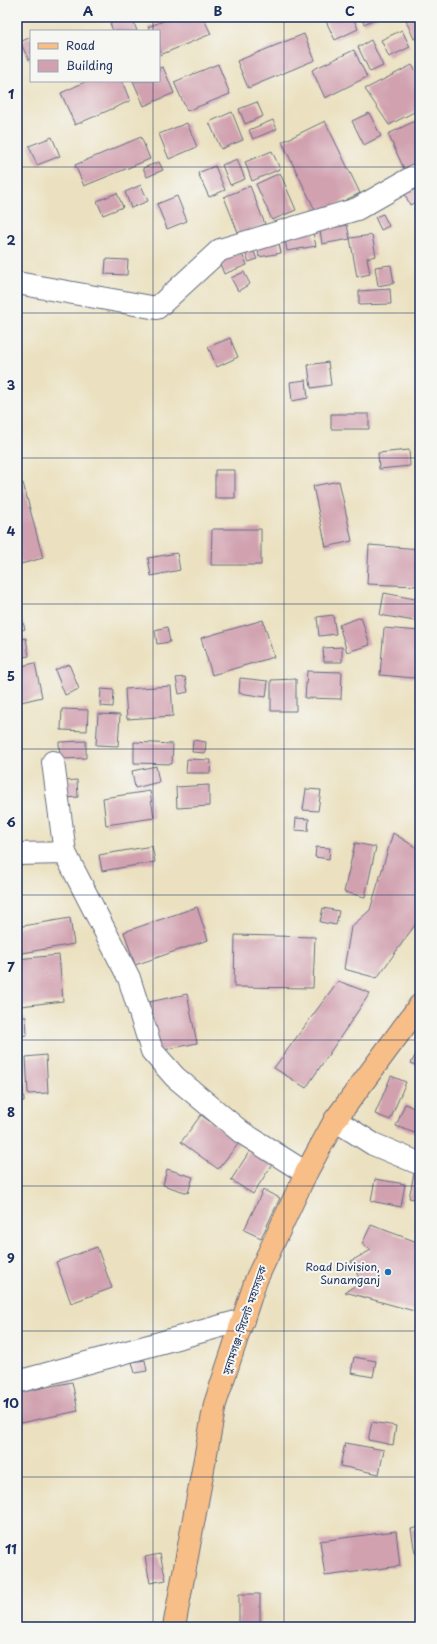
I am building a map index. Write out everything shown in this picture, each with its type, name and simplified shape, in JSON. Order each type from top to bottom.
[{"type":"main road","name":"সুনামগঞ্জ-সিলেট মহাসড়ক","points":[[174,1627],[215,1404],[256,1280],[306,1173],[335,1120],[420,1005]]},
{"type":"street","points":[[17,283],[157,308],[220,250],[357,209],[420,173]]},
{"type":"street","points":[[53,762],[65,853],[129,978],[152,1051],[175,1077],[241,1132],[306,1173]]},
{"type":"street","points":[[17,854],[65,853]]},
{"type":"street","points":[[335,1120],[373,1144],[416,1162],[420,1162]]},
{"type":"street","points":[[17,1382],[243,1320]]},
{"type":"building","points":[[125,17],[132,17],[137,30],[113,30],[110,23]]},
{"type":"building","points":[[173,17],[203,17],[211,34],[160,55],[160,30],[150,30],[148,27]]},
{"type":"building","points":[[324,17],[353,17],[358,29],[335,40]]},
{"type":"building","points":[[361,17],[379,17],[364,24]]},
{"type":"building","points":[[415,17],[420,17],[420,36],[414,39],[406,21]]},
{"type":"building","points":[[402,30],[410,47],[389,57],[381,40]]},
{"type":"building","points":[[304,34],[315,60],[248,88],[237,61]]},
{"type":"building","points":[[30,37],[30,60],[29,60],[20,42]]},
{"type":"building","points":[[371,40],[383,66],[370,72],[358,47]]},
{"type":"building","points":[[354,50],[367,77],[325,98],[312,70]]},
{"type":"building","points":[[218,64],[230,94],[187,111],[174,82]]},
{"type":"building","points":[[412,65],[420,78],[420,109],[389,125],[365,89]]},
{"type":"building","points":[[163,67],[174,93],[144,106],[133,82],[160,82],[160,68]]},
{"type":"building","points":[[85,82],[122,82],[130,101],[75,125],[61,93]]},
{"type":"building","points":[[257,102],[263,116],[245,124],[239,109]]},
{"type":"building","points":[[232,112],[243,140],[221,149],[209,122]]},
{"type":"building","points":[[369,113],[381,136],[364,145],[352,121]]},
{"type":"building","points":[[273,120],[277,129],[253,139],[249,130]]},
{"type":"building","points":[[325,121],[360,193],[317,214],[282,142]]},
{"type":"building","points":[[415,121],[420,131],[420,164],[405,171],[388,134]]},
{"type":"building","points":[[187,123],[197,147],[169,159],[159,134]]},
{"type":"building","points":[[52,137],[60,156],[37,165],[29,146]]},
{"type":"building","points":[[141,137],[150,159],[84,186],[75,165]]},
{"type":"building","points":[[272,151],[280,169],[252,181],[245,162]]},
{"type":"building","points":[[237,159],[245,179],[230,185],[222,165]]},
{"type":"building","points":[[159,162],[163,170],[147,177],[143,168]]},
{"type":"building","points":[[215,166],[225,190],[209,197],[198,173]]},
{"type":"building","points":[[280,173],[296,210],[272,220],[256,184]]},
{"type":"building","points":[[141,185],[148,201],[131,208],[125,192]]},
{"type":"building","points":[[420,185],[420,200],[410,205],[404,192]]},
{"type":"building","points":[[250,186],[265,224],[239,235],[224,197]]},
{"type":"building","points":[[117,193],[123,207],[103,215],[97,201]]},
{"type":"building","points":[[177,196],[187,221],[167,229],[157,204]]},
{"type":"building","points":[[420,205],[420,215],[417,216],[414,208]]},
{"type":"building","points":[[383,214],[389,226],[381,230],[375,217]]},
{"type":"building","points":[[347,225],[350,239],[322,244],[320,230]]},
{"type":"building","points":[[312,228],[316,246],[287,251],[284,234]]},
{"type":"building","points":[[372,235],[376,256],[367,258],[370,274],[357,277],[350,238]]},
{"type":"building","points":[[278,239],[281,253],[259,257],[257,243]]},
{"type":"building","points":[[251,245],[257,259],[249,262],[243,248]]},
{"type":"building","points":[[241,252],[247,265],[224,274],[219,261]]},
{"type":"building","points":[[106,259],[128,260],[127,275],[105,274]]},
{"type":"building","points":[[391,265],[394,283],[378,286],[375,267]]},
{"type":"building","points":[[244,272],[250,284],[238,291],[231,278]]},
{"type":"building","points":[[390,289],[391,304],[359,305],[359,291]]},
{"type":"building","points":[[230,338],[238,357],[217,367],[208,347]]},
{"type":"building","points":[[328,362],[331,385],[311,388],[308,365]]},
{"type":"building","points":[[306,380],[308,398],[292,401],[290,382]]},
{"type":"building","points":[[331,414],[369,414],[369,429],[331,429]]},
{"type":"building","points":[[409,450],[410,466],[379,469],[378,453]]},
{"type":"building","points":[[215,470],[235,470],[235,498],[215,498]]},
{"type":"building","points":[[339,481],[352,541],[326,547],[313,486]]},
{"type":"building","points":[[23,483],[43,558],[21,564],[17,547],[17,485]]},
{"type":"building","points":[[212,529],[261,529],[261,565],[211,565]]},
{"type":"building","points":[[369,545],[420,549],[417,586],[367,584]]},
{"type":"building","points":[[177,553],[180,570],[151,576],[148,558]]},
{"type":"building","points":[[384,593],[420,600],[420,622],[380,615]]},
{"type":"building","points":[[20,613],[25,629],[17,632],[17,614]]},
{"type":"building","points":[[333,615],[336,634],[319,636],[317,617]]},
{"type":"building","points":[[361,617],[370,645],[347,652],[339,625]]},
{"type":"building","points":[[263,620],[274,657],[212,675],[201,638]]},
{"type":"building","points":[[167,627],[170,642],[157,644],[155,630]]},
{"type":"building","points":[[384,628],[419,631],[414,678],[380,675]]},
{"type":"building","points":[[26,638],[29,656],[17,658],[17,640]]},
{"type":"building","points":[[342,647],[342,662],[324,662],[323,648]]},
{"type":"building","points":[[35,663],[42,697],[17,703],[17,667]]},
{"type":"building","points":[[69,664],[79,689],[65,695],[55,670]]},
{"type":"building","points":[[307,671],[342,672],[341,699],[305,698]]},
{"type":"building","points":[[185,677],[188,692],[179,694],[176,678]]},
{"type":"building","points":[[240,678],[268,681],[266,697],[239,693]]},
{"type":"building","points":[[296,679],[296,711],[271,711],[271,680]]},
{"type":"building","points":[[171,686],[173,716],[127,719],[125,689]]},
{"type":"building","points":[[101,689],[114,690],[113,707],[100,706]]},
{"type":"building","points":[[62,709],[88,710],[87,731],[61,730]]},
{"type":"building","points":[[98,714],[120,715],[118,746],[96,745]]},
{"type":"building","points":[[193,740],[206,742],[205,753],[192,752]]},
{"type":"building","points":[[86,741],[86,758],[60,759],[59,742]]},
{"type":"building","points":[[134,742],[173,744],[172,764],[134,763]]},
{"type":"building","points":[[187,759],[211,760],[210,773],[186,773]]},
{"type":"building","points":[[156,766],[159,782],[135,788],[132,771]]},
{"type":"building","points":[[77,780],[78,797],[63,798],[62,781]]},
{"type":"building","points":[[209,785],[209,806],[177,808],[176,787]]},
{"type":"building","points":[[306,789],[321,790],[318,811],[303,810]]},
{"type":"building","points":[[150,791],[154,818],[106,825],[103,798]]},
{"type":"building","points":[[296,818],[309,819],[308,831],[295,830]]},
{"type":"building","points":[[393,833],[420,850],[420,918],[377,978],[344,969],[351,927],[370,910]]},
{"type":"building","points":[[355,843],[376,847],[365,897],[344,892]]},
{"type":"building","points":[[152,846],[155,862],[102,871],[99,855]]},
{"type":"building","points":[[316,847],[330,848],[329,859],[315,857]]},
{"type":"building","points":[[197,907],[208,940],[135,965],[124,932]]},
{"type":"building","points":[[323,908],[339,911],[336,925],[320,922]]},
{"type":"building","points":[[70,918],[74,944],[17,954],[17,927]]},
{"type":"building","points":[[235,935],[315,937],[313,988],[234,987]]},
{"type":"building","points":[[59,955],[63,1001],[21,1006],[17,959]]},
{"type":"building","points":[[338,981],[370,993],[306,1088],[274,1068]]},
{"type":"building","points":[[187,994],[197,1043],[159,1051],[149,1002]]},
{"type":"building","points":[[17,1017],[26,1017],[27,1035],[17,1036]]},
{"type":"building","points":[[420,1047],[420,1068],[411,1063]]},
{"type":"building","points":[[46,1055],[48,1093],[28,1094],[26,1057]]},
{"type":"building","points":[[17,1057],[21,1057],[24,1101],[17,1102]]},
{"type":"building","points":[[391,1076],[406,1082],[390,1120],[375,1114]]},
{"type":"building","points":[[405,1104],[420,1111],[420,1135],[396,1126]]},
{"type":"building","points":[[201,1115],[239,1143],[218,1169],[181,1142]]},
{"type":"building","points":[[251,1149],[273,1163],[253,1194],[231,1180]]},
{"type":"building","points":[[167,1169],[193,1177],[188,1193],[163,1185]]},
{"type":"building","points":[[415,1169],[420,1170],[420,1200],[409,1198]]},
{"type":"building","points":[[375,1179],[405,1184],[401,1207],[371,1201]]},
{"type":"building","points":[[263,1190],[280,1198],[261,1238],[244,1230]]},
{"type":"building","name":"Road Division, Sunamganj","points":[[371,1225],[420,1243],[420,1295],[414,1311],[345,1292],[361,1282],[351,1261],[371,1250],[362,1244]]},
{"type":"building","points":[[97,1247],[112,1288],[71,1303],[56,1262]]},
{"type":"building","points":[[420,1339],[420,1357],[415,1340]]},
{"type":"building","points":[[354,1357],[376,1361],[373,1377],[351,1373]]},
{"type":"building","points":[[145,1360],[147,1371],[135,1373],[132,1362]]},
{"type":"building","points":[[72,1382],[78,1411],[20,1423],[17,1407],[17,1393]]},
{"type":"building","points":[[372,1422],[396,1426],[393,1445],[368,1440]]},
{"type":"building","points":[[345,1443],[384,1450],[379,1474],[340,1466]]},
{"type":"building","points":[[420,1527],[420,1552],[415,1553],[411,1529]]},
{"type":"building","points":[[396,1531],[400,1566],[325,1576],[320,1541]]},
{"type":"building","points":[[160,1554],[166,1580],[150,1583],[145,1557]]},
{"type":"building","points":[[239,1594],[260,1594],[260,1627],[239,1627]]},
{"type":"place","name":"Road Division, Sunamganj","points":[[388,1272]]}]
